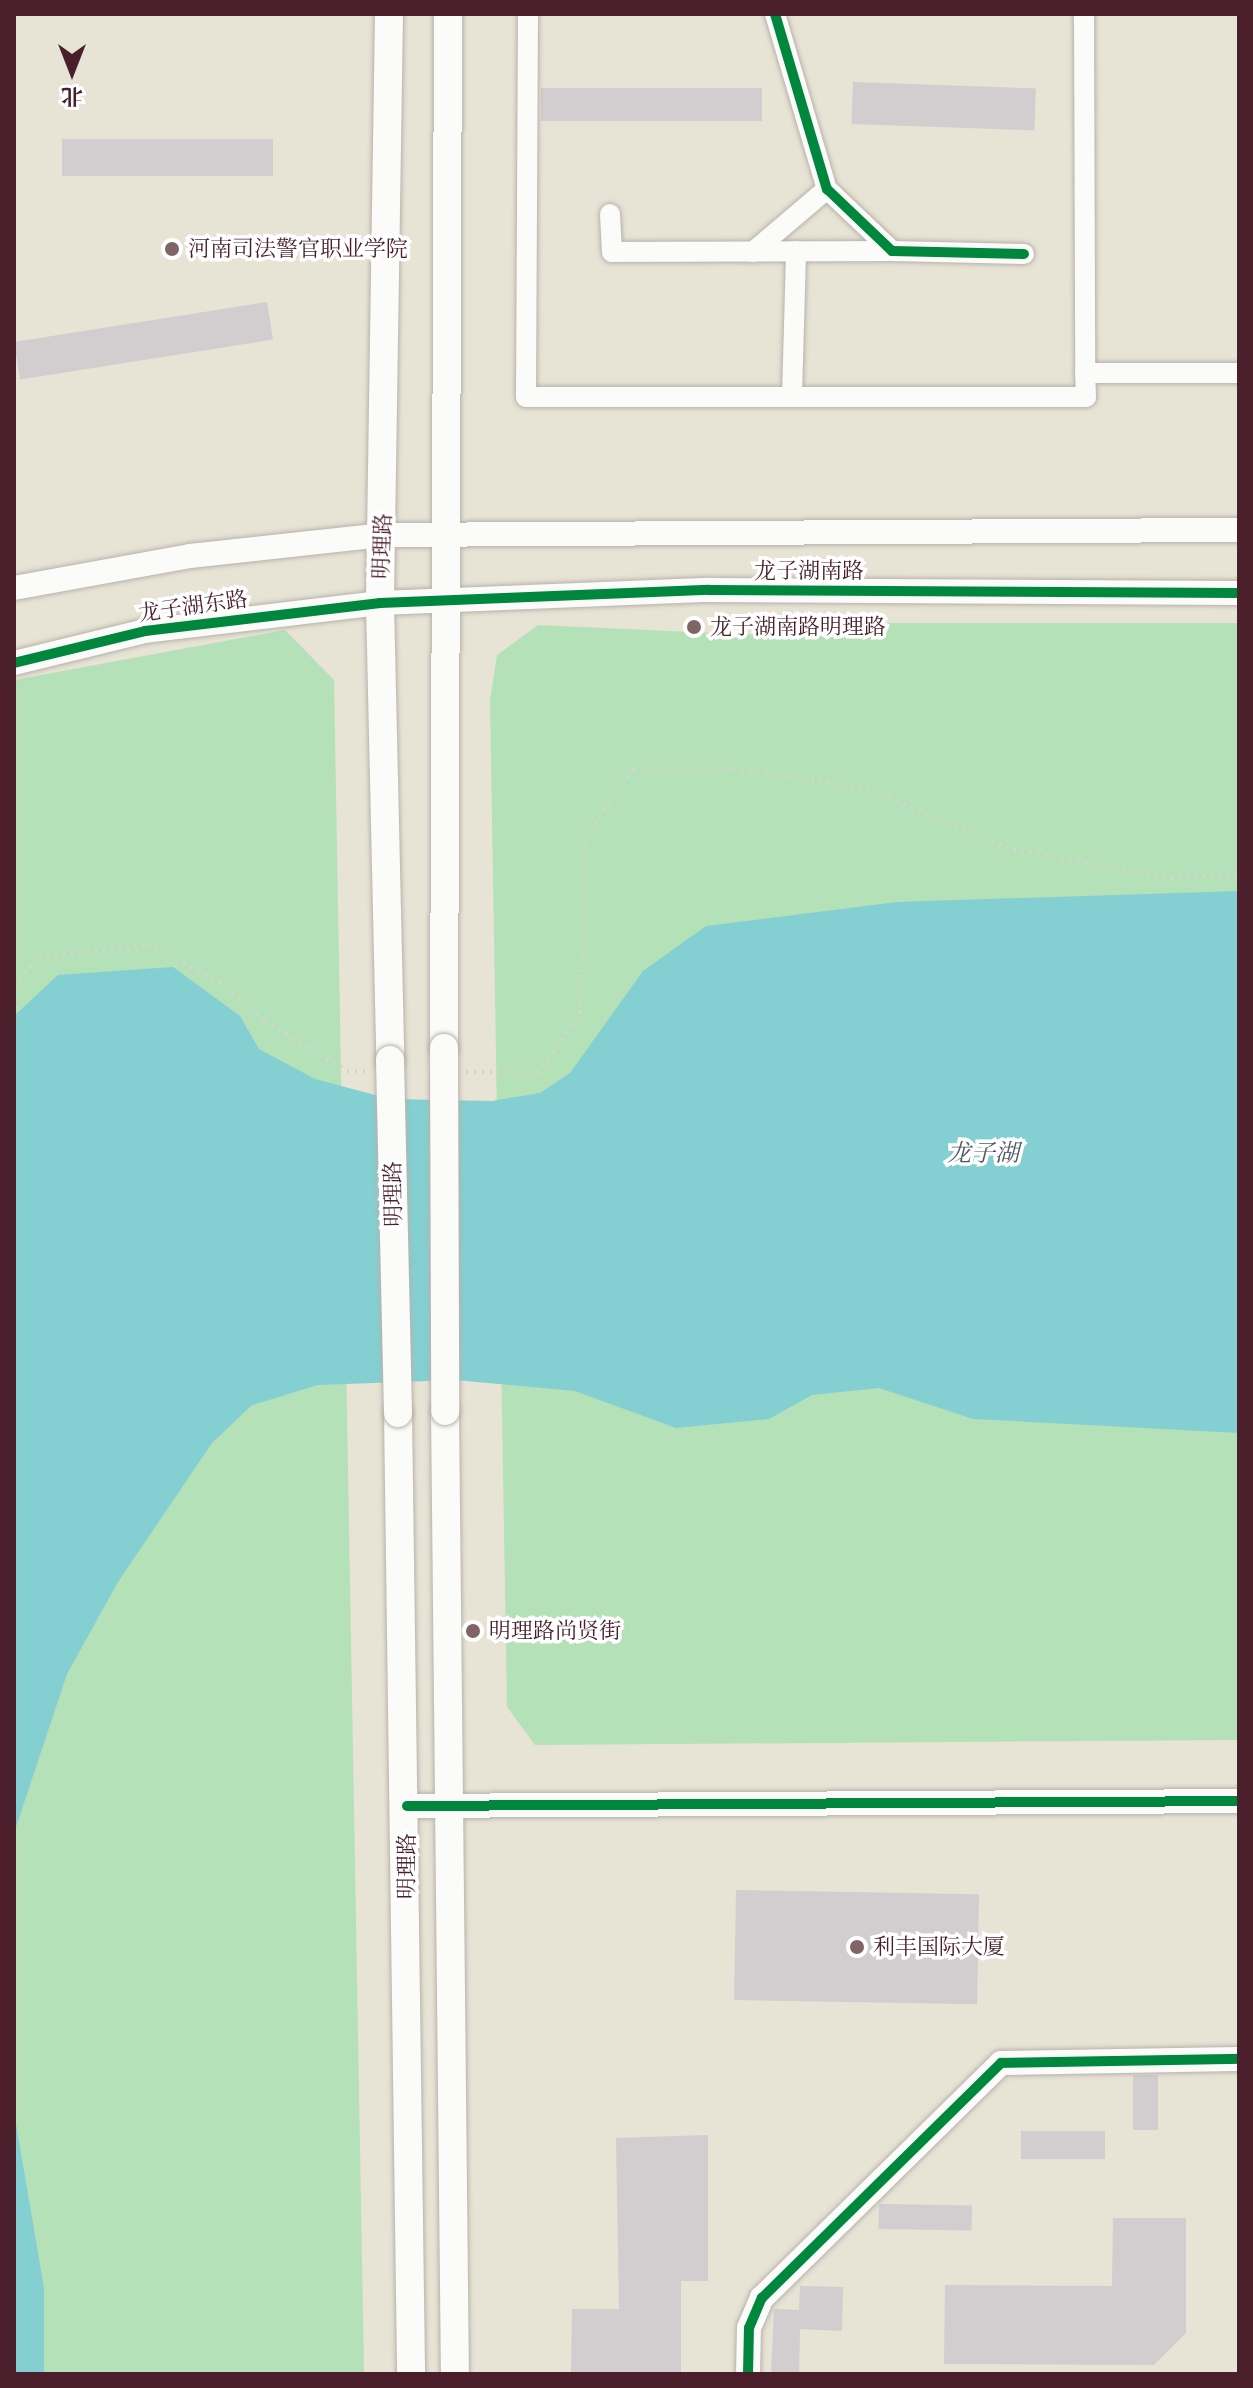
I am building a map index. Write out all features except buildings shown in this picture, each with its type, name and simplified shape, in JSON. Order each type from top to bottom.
[{"type":"main road","name":"明理路","points":[[389,14],[384,535],[380,603],[385,1066],[398,1413],[407,1806],[411,2374]]},
{"type":"main road","name":"明理路","points":[[448,14],[447,534],[442,600],[446,1806],[455,2374]]},
{"type":"street","points":[[528,14],[526,397],[1086,397],[1084,14]]},
{"type":"street","points":[[775,14],[827,189],[892,251]]},
{"type":"street","points":[[753,252],[827,189]]},
{"type":"street","points":[[610,214],[612,252],[1024,254]]},
{"type":"street","points":[[792,397],[796,251]]},
{"type":"street","points":[[1085,373],[1239,373]]},
{"type":"street","name":"龙子湖南路","points":[[384,535],[1239,530]]},
{"type":"street","points":[[14,588],[190,556],[384,535]]},
{"type":"street","name":"龙子湖南路","points":[[380,603],[709,590],[1239,593]]},
{"type":"street","name":"龙子湖东路","points":[[14,663],[145,631],[380,603]]},
{"type":"street","points":[[407,1806],[1239,1801]]},
{"type":"street","points":[[748,2374],[749,2328],[762,2298],[1001,2063],[1239,2059]]},
{"type":"path","points":[[459,1072],[539,1073],[580,1012],[586,837],[633,769],[733,769],[867,788],[1006,848],[1171,878],[1239,874]]},
{"type":"path","points":[[14,985],[39,957],[148,945],[220,982],[265,1021],[347,1071],[385,1066]]},
{"type":"green space","points":[[815,623],[1239,623],[1239,1740],[535,1745],[507,1707],[490,700],[497,655],[538,625],[756,635]]},
{"type":"green space","points":[[285,630],[334,680],[364,2374],[14,2374],[14,680]]},
{"type":"water","name":"龙子湖","points":[[1239,891],[1239,1433],[973,1419],[879,1388],[812,1395],[769,1419],[676,1428],[575,1391],[455,1380],[318,1385],[252,1405],[212,1443],[118,1582],[67,1674],[14,1833],[14,1016],[58,975],[173,967],[240,1016],[259,1049],[315,1079],[390,1099],[492,1101],[540,1093],[570,1073],[643,971],[706,926],[897,902]]},
{"type":"water","points":[[14,2112],[44,2288],[44,2374],[14,2374]]},
{"type":"cycle path","points":[[775,14],[827,189],[892,251],[1024,254]]},
{"type":"cycle path","points":[[14,663],[145,631],[380,603],[709,590],[1239,593]]},
{"type":"cycle path","points":[[407,1806],[1239,1801]]},
{"type":"cycle path","points":[[748,2374],[749,2328],[762,2298],[1001,2063],[1239,2059]]},
{"type":"place","name":"河南司法警官职业学院","points":[[172,249]]},
{"type":"place","name":"龙子湖南路明理路","points":[[694,627]]},
{"type":"place","name":"明理路尚贤街","points":[[473,1631]]},
{"type":"place","name":"利丰国际大厦","points":[[857,1947]]}]
